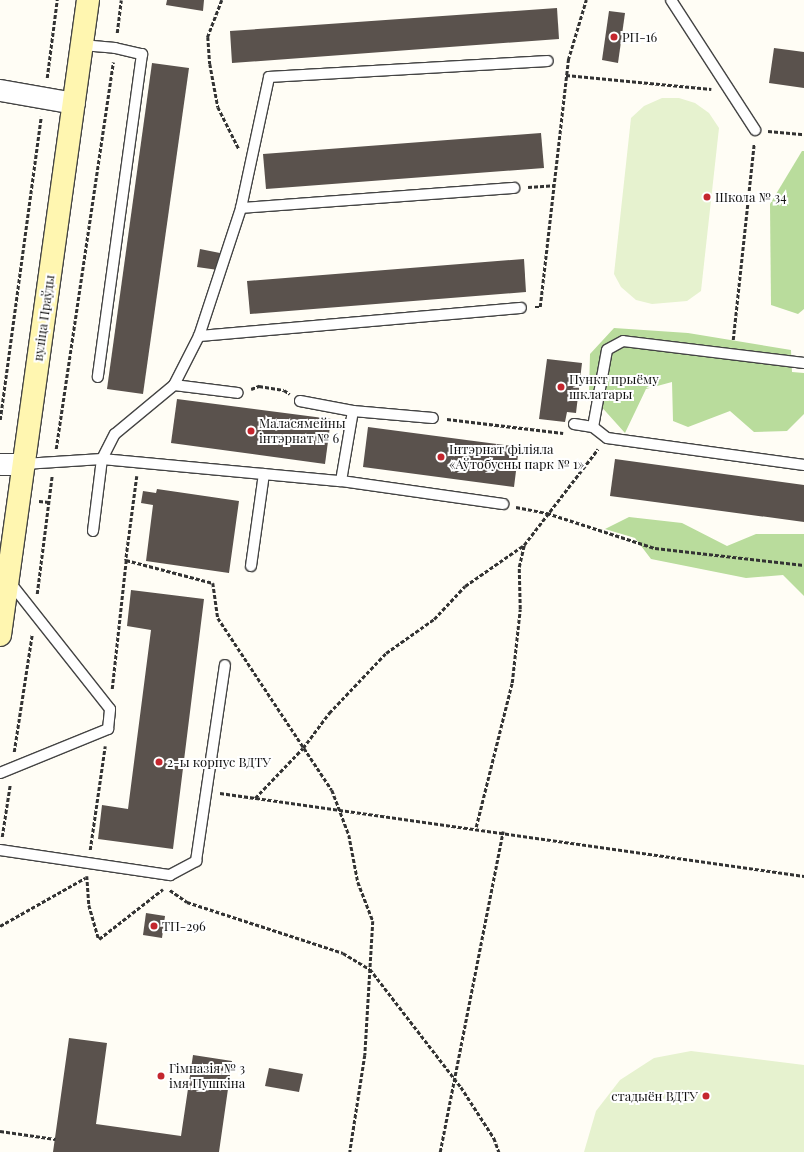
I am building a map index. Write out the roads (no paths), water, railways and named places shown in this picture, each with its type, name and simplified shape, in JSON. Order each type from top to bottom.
[{"type":"main road","name":"вуліца Праўды","points":[[0,635],[88,0]]},
{"type":"street","points":[[0,90],[74,103]]},
{"type":"street","points":[[0,464],[24,464]]},
{"type":"lane","points":[[671,0],[755,130]]},
{"type":"lane","points":[[82,46],[115,48],[142,54],[98,377]]},
{"type":"lane","points":[[93,531],[102,459],[115,434],[174,385],[199,336],[241,208],[269,77],[548,61]]},
{"type":"lane","points":[[241,208],[514,188]]},
{"type":"lane","points":[[199,336],[521,308]]},
{"type":"lane","points":[[593,427],[607,350],[623,342],[732,353],[804,363]]},
{"type":"lane","points":[[174,385],[238,393]]},
{"type":"lane","points":[[300,401],[352,411],[433,418]]},
{"type":"lane","points":[[341,482],[352,411]]},
{"type":"lane","points":[[574,424],[593,427],[607,438],[804,465]]},
{"type":"lane","points":[[24,464],[102,459],[139,462],[341,482],[503,504]]},
{"type":"lane","points":[[251,566],[264,474]]},
{"type":"lane","points":[[0,773],[108,729],[110,709],[8,580]]},
{"type":"lane","points":[[1,846],[88,863],[170,875],[196,861],[224,665]]},
{"type":"place","name":"РП-16","points":[[614,37]]},
{"type":"place","name":"Школа № 34","points":[[707,197]]},
{"type":"place","name":"Пункт прыёму шклатары","points":[[561,387]]},
{"type":"place","name":"Маласямейны інтэрнат № 6","points":[[251,431]]},
{"type":"place","name":"Інтэрнат філіяла «Аўтобусны парк № 1»","points":[[441,457]]},
{"type":"place","name":"2-ы корпус ВДТУ","points":[[159,762]]},
{"type":"place","name":"ТП-296","points":[[154,926]]},
{"type":"place","name":"Гімназія № 3 імя Пушкіна","points":[[161,1076]]},
{"type":"place","name":"стадыён ВДТУ","points":[[706,1096]]}]
